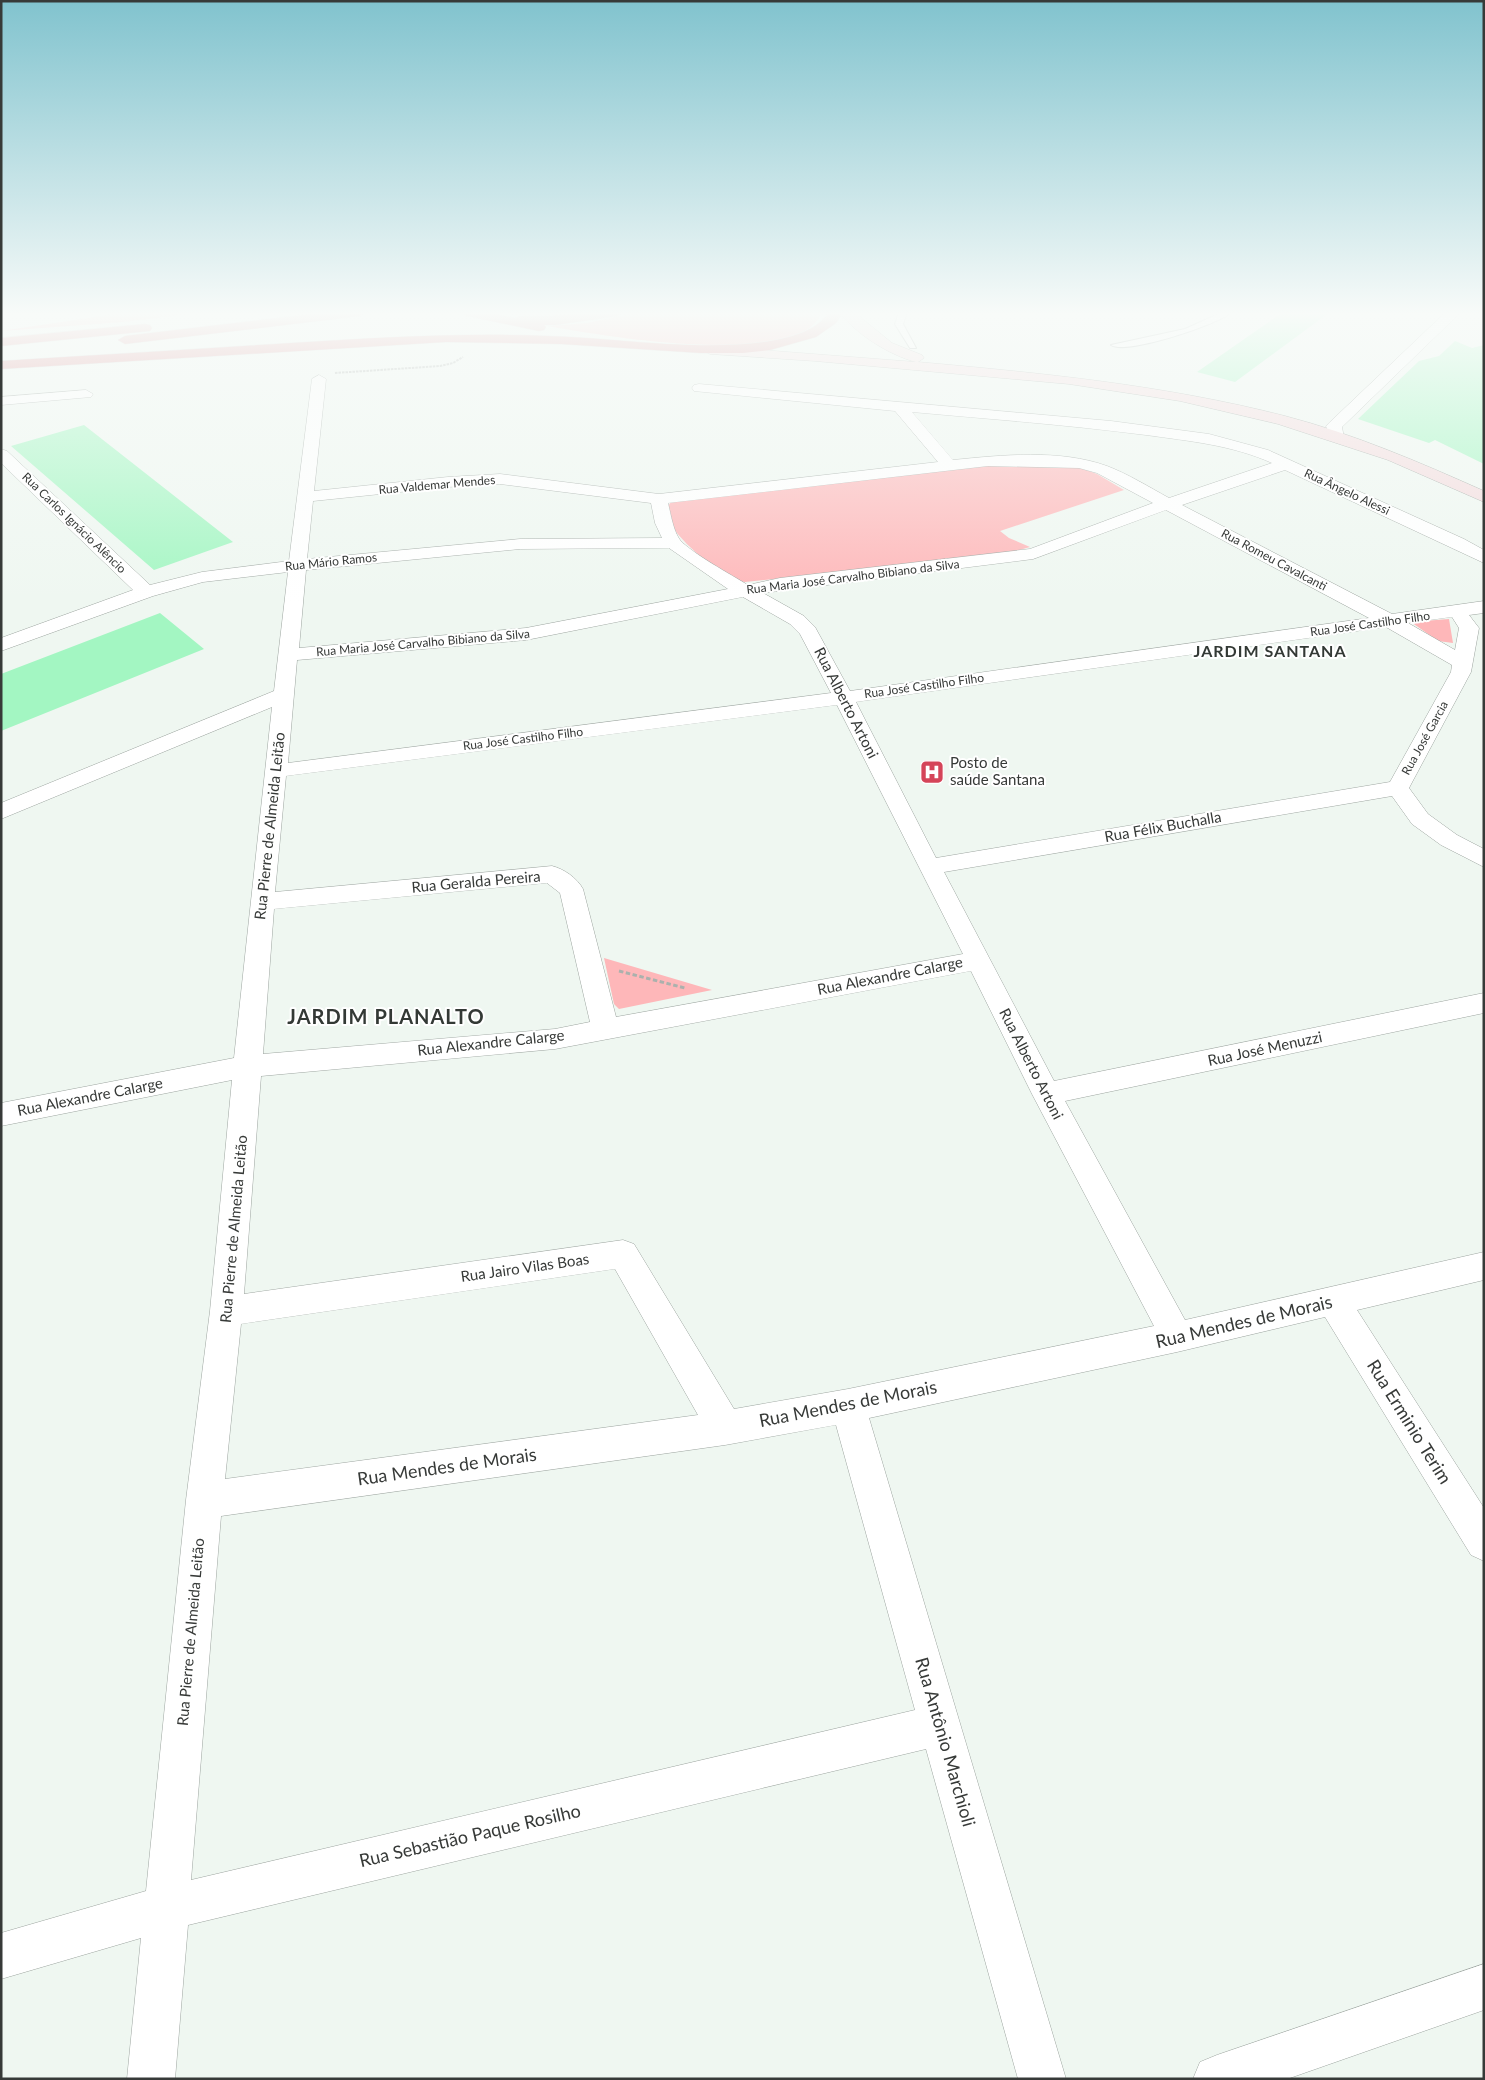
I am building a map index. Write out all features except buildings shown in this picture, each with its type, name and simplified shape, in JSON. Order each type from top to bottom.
[{"type":"street","name":"Rua Pierre de Almeida Leitão","points":[[151,2079],[204,1500],[226,1311],[262,902],[297,565],[315,409]]},
{"type":"street","points":[[901,409],[949,465]]},
{"type":"street","name":"Rua Ângelo Alessi","points":[[939,409],[1112,426],[1209,438],[1262,453],[1458,543],[1484,558]]},
{"type":"street","points":[[1234,409],[1335,432]]},
{"type":"street","points":[[1265,409],[1484,485]]},
{"type":"street","points":[[1335,432],[1358,409]]},
{"type":"street","name":"Rua Carlos Ignácio Alêncio","points":[[1,454],[146,592]]},
{"type":"street","points":[[1399,454],[1484,497]]},
{"type":"street","name":"Rua Romeu Cavalcanti","points":[[949,465],[1024,460],[1081,463],[1103,470],[1390,621],[1463,664]]},
{"type":"street","name":"Rua Maria José Carvalho Bibiano da Silva","points":[[288,655],[526,634],[745,590],[1033,554],[1167,504],[1286,464]]},
{"type":"street","points":[[673,543],[664,523],[659,498],[949,465]]},
{"type":"street","name":"Rua Valdemar Mendes","points":[[305,497],[440,483],[500,479],[659,498]]},
{"type":"street","name":"Rua Mário Ramos","points":[[1,645],[146,592],[202,577],[297,565],[520,544],[673,543]]},
{"type":"street","name":"Rua Alberto Artoni","points":[[673,543],[716,574],[797,620],[808,631],[979,960],[1046,1094],[1177,1337]]},
{"type":"street","name":"Rua José Castilho Filho","points":[[275,771],[844,698],[1484,607]]},
{"type":"street","name":"Rua José Garcia","points":[[1458,612],[1469,628],[1461,672],[1398,788],[1420,819],[1449,840],[1484,859]]},
{"type":"street","points":[[1,812],[283,695]]},
{"type":"street","name":"Rua Félix Buchalla","points":[[929,867],[1398,788]]},
{"type":"street","name":"Rua Geralda Pereira","points":[[262,902],[552,874],[571,889],[606,1029]]},
{"type":"street","name":"Rua Alexandre Calarge","points":[[1,1115],[249,1066],[555,1038],[979,960]]},
{"type":"street","name":"Rua José Menuzzi","points":[[1046,1094],[1484,1003]]},
{"type":"street","name":"Rua Jairo Vilas Boas","points":[[226,1311],[623,1254],[725,1428]]},
{"type":"street","name":"Rua Mendes de Morais","points":[[204,1500],[725,1428],[848,1406],[1177,1337],[1484,1266]]},
{"type":"street","name":"Rua Erminio Terim","points":[[1334,1302],[1484,1542]]},
{"type":"street","name":"Rua Antônio Marchioli","points":[[848,1406],[1042,2079]]},
{"type":"street","name":"Rua Sebastião Paque Rosilho","points":[[1,1956],[166,1908],[940,1725]]},
{"type":"street","points":[[1217,2079],[1484,1987]]},
{"type":"path","points":[[589,963],[743,1004]]},
{"type":"shaded area","points":[[985,465],[1079,467],[1097,474],[1124,490],[1000,531],[1009,538],[1030,547],[1006,554],[745,582],[736,580],[726,574],[692,549],[675,530],[668,516],[668,506],[671,502]]},
{"type":"shaded area","points":[[1449,619],[1453,643],[1438,641],[1411,622]]},
{"type":"shaded area","points":[[604,958],[712,990],[619,1009],[614,1004]]},
{"type":"place","name":"Posto de saúde Santana","points":[[932,772]]},
{"type":"district","name":"JARDIM SANTANA","points":[[1270,651]]},
{"type":"district","name":"JARDIM PLANALTO","points":[[386,1017]]}]
